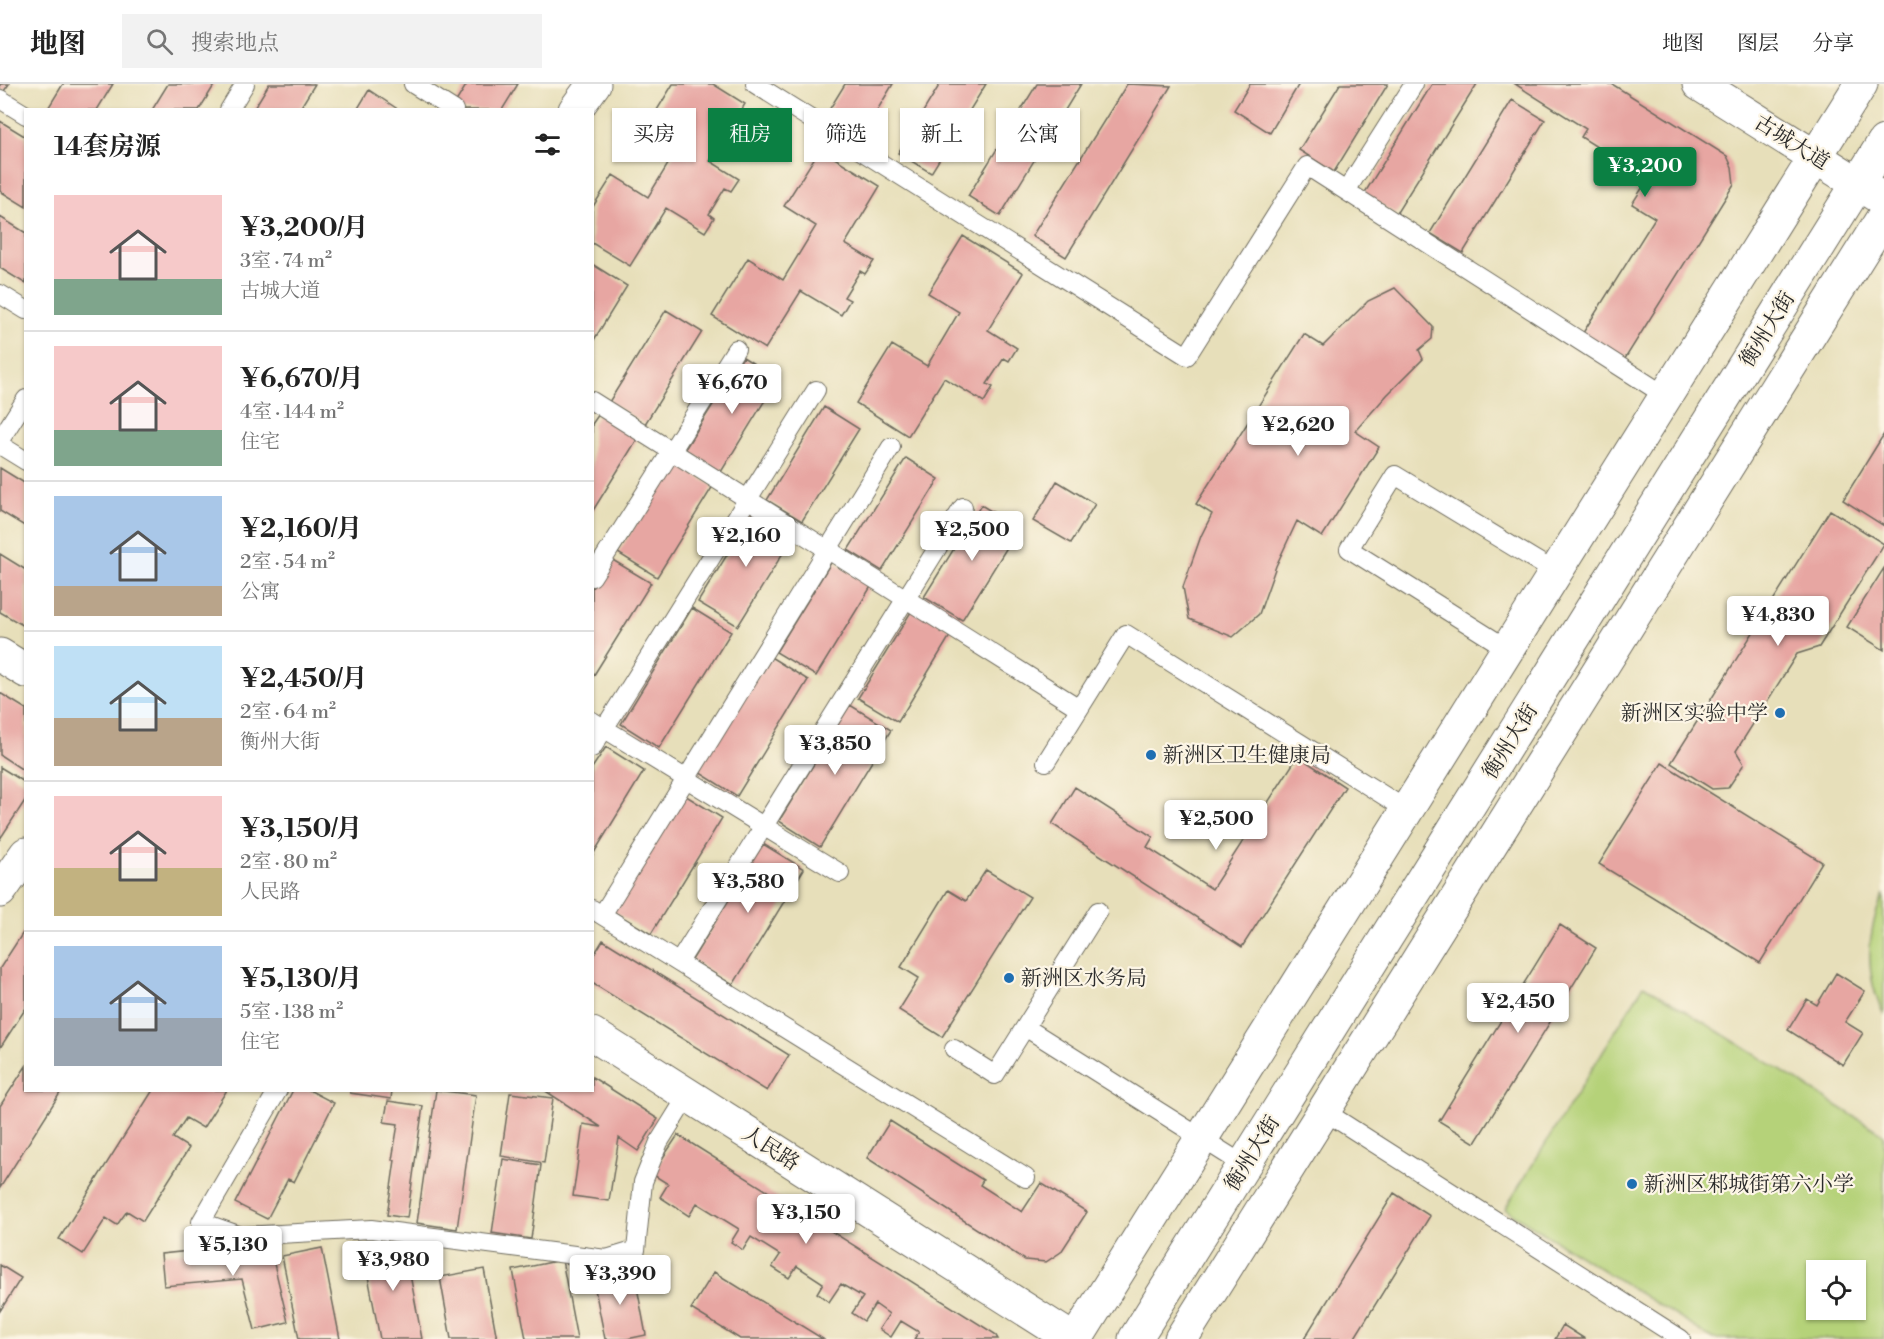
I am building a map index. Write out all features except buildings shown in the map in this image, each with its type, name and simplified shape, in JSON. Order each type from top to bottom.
[{"type":"main road","points":[[576,108],[594,84]]},
{"type":"main road","name":"古城大道","points":[[1699,84],[1871,192]]},
{"type":"main road","points":[[1074,1339],[1861,84]]},
{"type":"main road","name":"衡州大街","points":[[1135,1339],[1244,1165],[1871,192],[1884,142]]},
{"type":"main road","name":"衡州大街","points":[[1181,1339],[1884,216]]},
{"type":"main road","points":[[0,655],[24,670]]},
{"type":"main road","points":[[0,891],[24,857]]},
{"type":"main road","name":"人民路","points":[[594,1035],[1074,1339]]},
{"type":"lane","points":[[230,108],[245,84]]},
{"type":"lane","points":[[413,84],[451,108]]},
{"type":"lane","points":[[755,84],[1187,356],[1307,166],[1666,396]]},
{"type":"lane","points":[[1346,191],[1414,84]]},
{"type":"lane","points":[[0,99],[24,114]]},
{"type":"lane","points":[[0,294],[24,309]]},
{"type":"lane","points":[[594,574],[736,349]]},
{"type":"lane","points":[[594,740],[598,725],[816,390]]},
{"type":"lane","points":[[0,440],[24,402]]},
{"type":"lane","points":[[594,405],[672,451],[1079,708]]},
{"type":"lane","points":[[0,445],[24,460]]},
{"type":"lane","points":[[891,447],[686,778],[597,912],[1026,1178]]},
{"type":"lane","points":[[1508,649],[1348,549],[1395,475],[1555,572]]},
{"type":"lane","points":[[679,962],[963,507]]},
{"type":"lane","points":[[1046,762],[1126,634],[1407,810]]},
{"type":"lane","points":[[598,725],[840,873]]},
{"type":"lane","points":[[954,1048],[995,1075],[1098,911]]},
{"type":"lane","points":[[1025,1028],[1244,1165]]},
{"type":"lane","points":[[277,1092],[201,1222],[241,1236],[371,1229],[606,1259],[636,1250],[643,1182],[659,1142],[688,1095]]},
{"type":"lane","points":[[1324,1111],[1681,1339]]},
{"type":"green space","points":[[1884,894],[1884,1015],[1873,986],[1870,955],[1873,924]]},
{"type":"green space","points":[[1644,985],[1884,1135],[1884,1339],[1713,1339],[1505,1209]]},
{"type":"place","name":"新洲区实验中学","points":[[1780,713]]},
{"type":"place","name":"新洲区卫生健康局","points":[[1151,755]]},
{"type":"place","name":"新洲区水务局","points":[[1009,978]]},
{"type":"place","name":"新洲区邾城街第六小学","points":[[1632,1184]]}]
